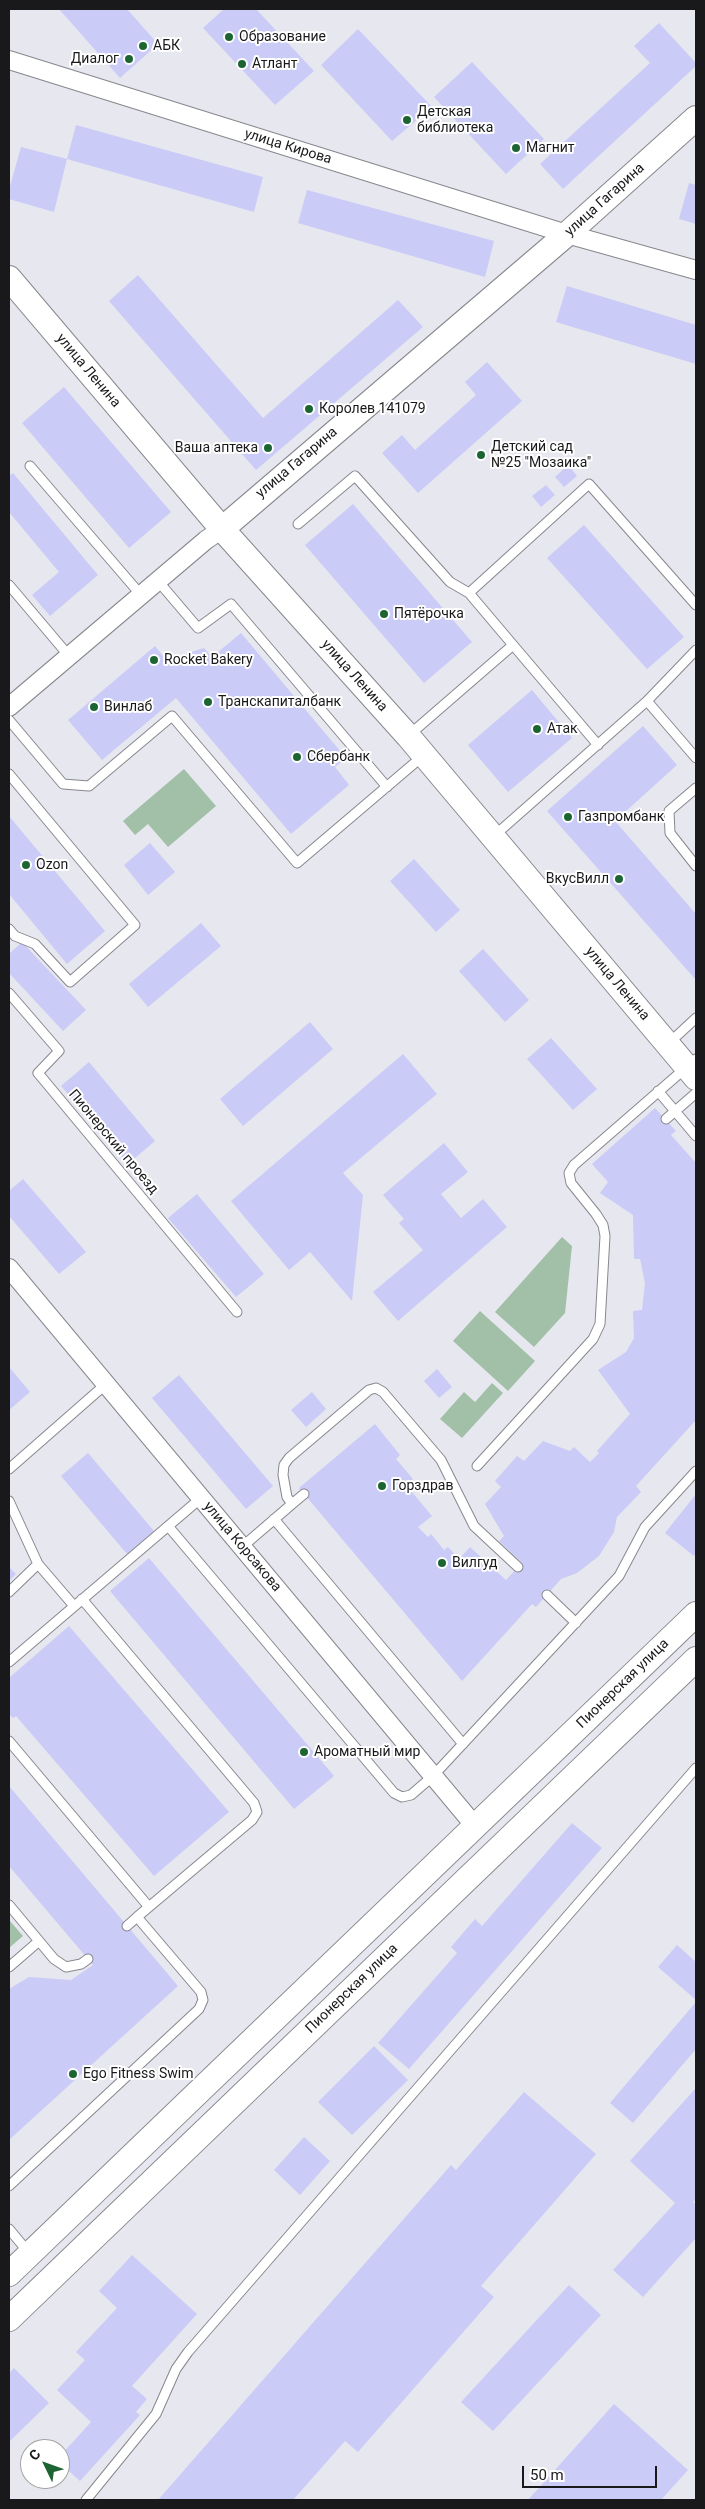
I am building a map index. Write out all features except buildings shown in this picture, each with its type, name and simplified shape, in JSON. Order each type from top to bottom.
[{"type":"main road","name":"улица Гагарина","points":[[222,529],[567,234],[696,118]]},
{"type":"main road","name":"улица Ленина","points":[[9,278],[222,529],[408,736],[668,1044],[693,1068]]},
{"type":"main road","name":"Пионерская улица","points":[[9,2274],[696,1614]]},
{"type":"main road","name":"Пионерская улица","points":[[9,2319],[696,1659]]},
{"type":"street","name":"улица Кирова","points":[[9,60],[567,234],[696,270]]},
{"type":"street","name":"улица Гагарина","points":[[9,707],[222,529]]},
{"type":"street","name":"улица Корсакова","points":[[9,1268],[475,1826]]},
{"type":"lane","points":[[30,466],[140,596]]},
{"type":"lane","points":[[298,524],[355,476],[450,582],[469,593],[598,745]]},
{"type":"lane","points":[[469,593],[589,484],[696,605]]},
{"type":"lane","points":[[158,581],[198,628],[231,604],[387,787]]},
{"type":"lane","points":[[9,585],[69,656]]},
{"type":"lane","points":[[408,736],[513,645]]},
{"type":"lane","points":[[493,837],[647,701],[696,650]]},
{"type":"lane","points":[[647,701],[696,758]]},
{"type":"lane","points":[[9,720],[63,784],[89,786],[172,716],[297,863],[424,755]]},
{"type":"lane","points":[[9,774],[135,925],[70,982],[34,944],[14,936],[9,928]]},
{"type":"lane","points":[[696,788],[669,811],[670,833],[696,866]]},
{"type":"lane","name":"Пионерский проезд","points":[[9,993],[59,1051],[38,1073],[237,1312]]},
{"type":"lane","points":[[668,1044],[696,1018]]},
{"type":"lane","points":[[478,1466],[593,1339],[600,1324],[606,1236],[603,1225],[571,1183],[569,1174],[574,1165],[658,1092],[693,1068]]},
{"type":"lane","points":[[658,1092],[696,1136]]},
{"type":"lane","points":[[666,1119],[696,1093]]},
{"type":"lane","points":[[9,1469],[106,1384]]},
{"type":"lane","points":[[292,1504],[287,1498],[283,1475],[284,1465],[289,1458],[368,1390],[376,1388],[383,1392],[441,1460],[474,1526],[518,1567]]},
{"type":"lane","points":[[168,1526],[394,1793],[402,1796],[411,1795],[433,1776],[619,1576],[645,1527],[696,1471]]},
{"type":"lane","points":[[242,1547],[304,1494]]},
{"type":"lane","points":[[9,1662],[201,1498]]},
{"type":"lane","points":[[9,1501],[38,1564],[74,1606]]},
{"type":"lane","points":[[274,1520],[462,1744]]},
{"type":"lane","points":[[9,1592],[38,1564]]},
{"type":"lane","points":[[547,1594],[576,1622]]},
{"type":"lane","points":[[82,1599],[254,1803],[257,1812],[252,1820],[127,1926]]},
{"type":"lane","points":[[9,1741],[149,1907]]},
{"type":"lane","points":[[86,2500],[156,2414],[176,2369],[188,2352],[696,1768]]},
{"type":"lane","points":[[9,1905],[54,1959],[66,1967],[82,1964],[88,1959]]},
{"type":"lane","points":[[9,2186],[200,2009],[203,2000],[202,1992],[137,1917]]},
{"type":"lane","points":[[9,1967],[39,1941]]},
{"type":"lane","points":[[9,2229],[30,2254]]},
{"type":"green space","points":[[184,769],[216,806],[168,847],[148,824],[135,835],[123,821]]},
{"type":"green space","points":[[562,1237],[572,1246],[565,1313],[534,1347],[495,1312]]},
{"type":"green space","points":[[480,1311],[535,1361],[508,1391],[453,1341]]},
{"type":"green space","points":[[492,1383],[503,1393],[462,1438],[440,1419],[464,1392],[475,1402]]},
{"type":"green space","points":[[9,1920],[23,1936],[9,1948]]},
{"type":"place","name":"Образование","points":[[229,37]]},
{"type":"place","name":"АБК","points":[[143,46]]},
{"type":"place","name":"Диалог","points":[[129,59]]},
{"type":"place","name":"Атлант","points":[[242,64]]},
{"type":"place","name":"Детская библиотека","points":[[407,120]]},
{"type":"place","name":"Магнит","points":[[516,148]]},
{"type":"place","name":"Королев 141079","points":[[309,409]]},
{"type":"place","name":"Ваша аптека","points":[[268,448]]},
{"type":"place","name":"Детский сад №25 \"Мозаика\"","points":[[481,455]]},
{"type":"place","name":"Пятёрочка","points":[[384,614]]},
{"type":"place","name":"Rocket Bakery","points":[[154,660]]},
{"type":"place","name":"Транскапиталбанк","points":[[208,702]]},
{"type":"place","name":"Винлаб","points":[[94,707]]},
{"type":"place","name":"Атак","points":[[537,729]]},
{"type":"place","name":"Сбербанк","points":[[297,757]]},
{"type":"place","name":"Газпромбанк","points":[[568,817]]},
{"type":"place","name":"Ozon","points":[[26,865]]},
{"type":"place","name":"ВкусВилл","points":[[619,879]]},
{"type":"place","name":"Горздрав","points":[[382,1486]]},
{"type":"place","name":"Вилгуд","points":[[442,1563]]},
{"type":"place","name":"Ароматный мир","points":[[304,1752]]},
{"type":"place","name":"Ego Fitness Swim","points":[[73,2074]]}]
